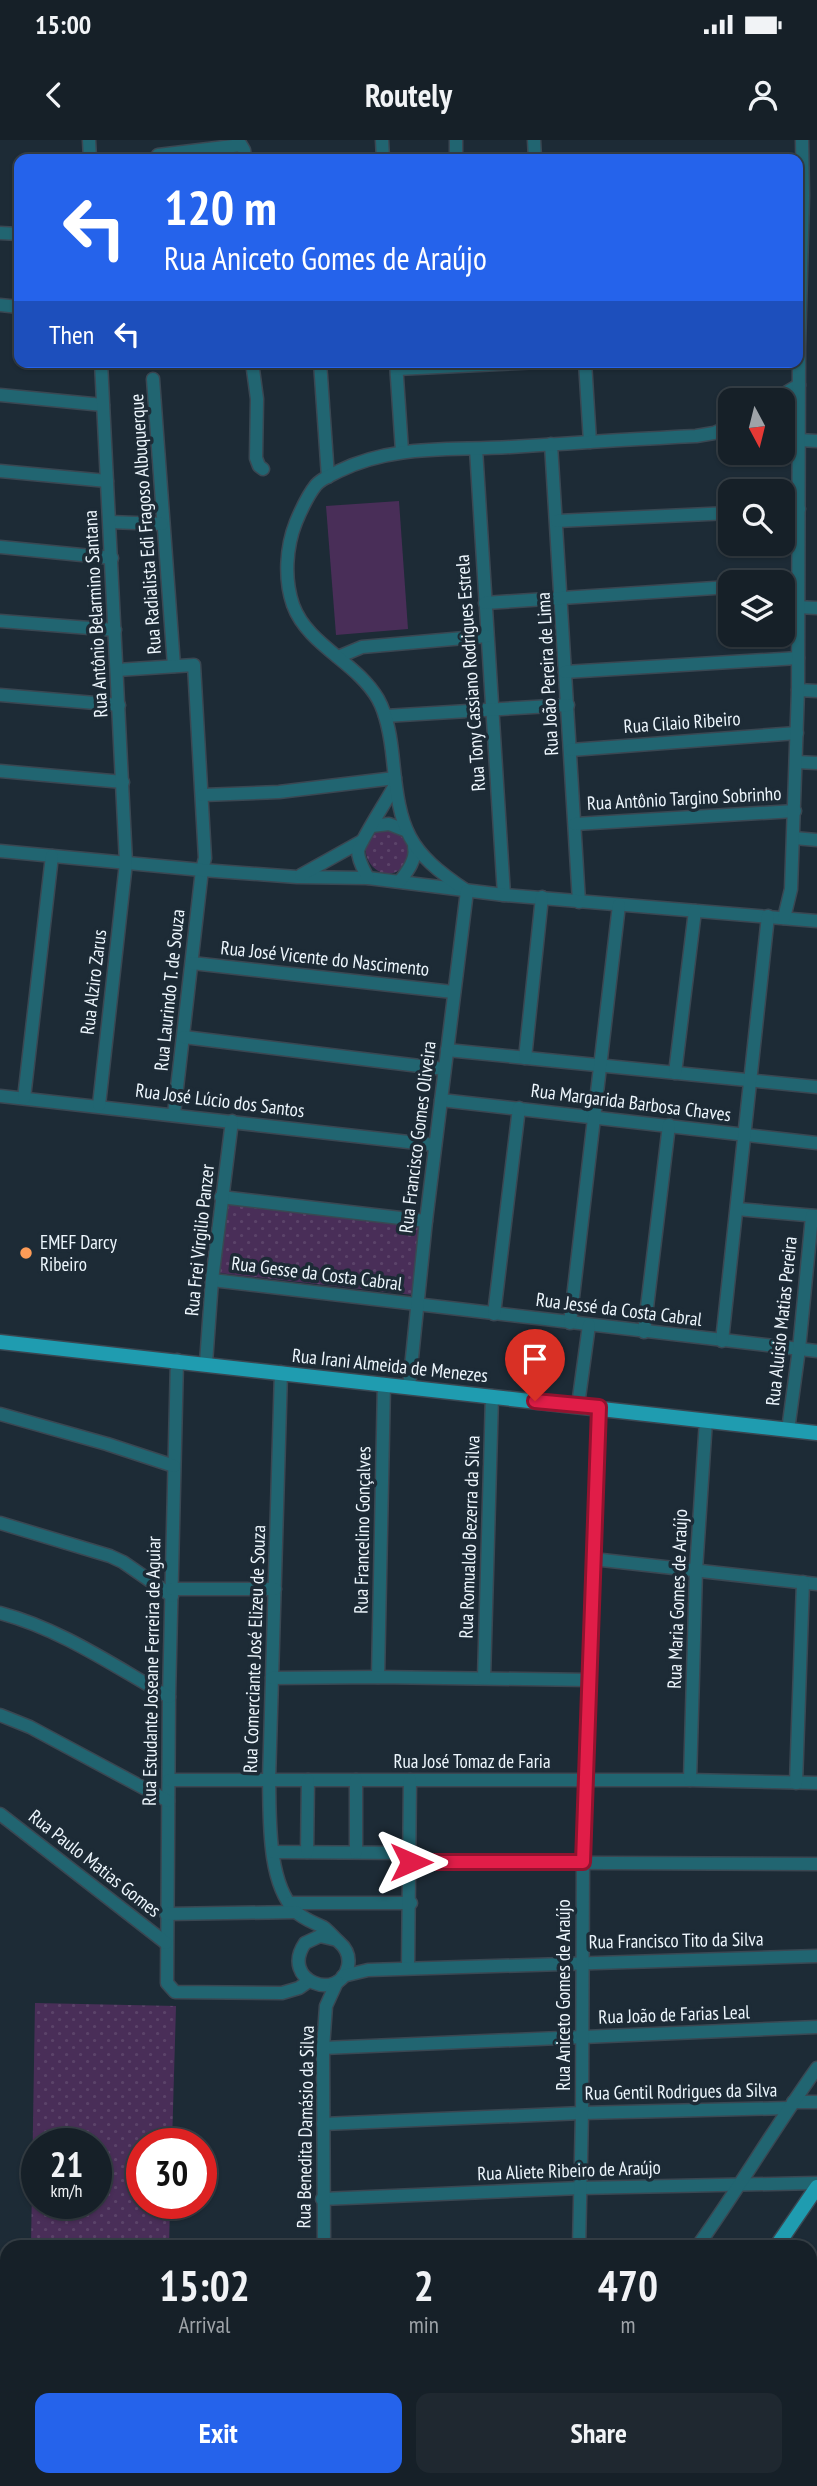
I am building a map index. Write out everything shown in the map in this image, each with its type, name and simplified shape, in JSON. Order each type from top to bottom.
[{"type":"main road","name":"Rua Irani Almeida de Menezes","points":[[0,1342],[817,1433]]},
{"type":"main road","points":[[781,2240],[817,2185]]},
{"type":"street","points":[[166,154],[241,145],[244,154]]},
{"type":"street","name":"Rua Antônio Belarmino Santana","points":[[101,368],[126,863]]},
{"type":"street","points":[[253,368],[257,399],[256,458],[263,469]]},
{"type":"street","points":[[320,368],[328,477]]},
{"type":"street","points":[[396,368],[402,451]]},
{"type":"street","points":[[586,368],[590,442]]},
{"type":"street","points":[[784,918],[792,889],[795,811],[799,368]]},
{"type":"street","name":"Rua Radialista Edi Fragoso Albuquerque","points":[[153,379],[174,666]]},
{"type":"street","points":[[794,388],[799,385]]},
{"type":"street","points":[[0,395],[103,405]]},
{"type":"street","points":[[400,881],[411,866],[415,852],[395,782],[385,716],[369,687],[314,636],[295,609],[287,572],[292,533],[300,512],[317,484],[352,465],[402,451],[696,436],[718,431]]},
{"type":"street","points":[[799,440],[817,440]]},
{"type":"street","name":"Rua João Pereira de Lima","points":[[551,444],[579,902]]},
{"type":"street","name":"Rua Tony Cassiano Rodrigues Estrela","points":[[476,449],[504,895]]},
{"type":"street","points":[[0,471],[107,481]]},
{"type":"street","points":[[795,509],[799,509]]},
{"type":"street","points":[[557,521],[718,514]]},
{"type":"street","points":[[110,522],[162,524]]},
{"type":"street","points":[[0,547],[112,558]]},
{"type":"street","points":[[485,603],[718,588]]},
{"type":"street","points":[[797,607],[817,608]]},
{"type":"street","points":[[0,621],[115,631]]},
{"type":"street","points":[[338,657],[362,647],[487,636]]},
{"type":"street","points":[[565,672],[798,658]]},
{"type":"street","points":[[117,670],[194,665],[206,847],[202,870]]},
{"type":"street","points":[[798,690],[817,691]]},
{"type":"street","points":[[0,695],[119,705]]},
{"type":"street","points":[[385,716],[568,705]]},
{"type":"street","name":"Rua Cilaio Ribeiro","points":[[571,750],[797,733]]},
{"type":"street","points":[[796,762],[817,764]]},
{"type":"street","points":[[0,771],[123,782]]},
{"type":"street","points":[[203,795],[279,792],[395,782]]},
{"type":"street","points":[[368,878],[358,852],[395,782]]},
{"type":"street","name":"Rua Antônio Targino Sobrinho","points":[[575,824],[795,811]]},
{"type":"street","points":[[372,826],[389,824],[407,831]]},
{"type":"street","points":[[794,838],[817,840]]},
{"type":"street","points":[[297,877],[362,841]]},
{"type":"street","points":[[414,847],[439,873],[467,891]]},
{"type":"street","points":[[0,852],[297,877],[368,878],[504,895],[817,921]]},
{"type":"street","points":[[24,1098],[52,856]]},
{"type":"street","name":"Rua Alziro Zarus","points":[[99,1105],[126,863]]},
{"type":"street","name":"Rua Laurindo T. de Souza","points":[[174,1114],[202,870]]},
{"type":"street","name":"Rua Francisco Gomes Oliveira","points":[[410,1387],[426,1221],[467,891]]},
{"type":"street","points":[[525,1058],[542,897]]},
{"type":"street","points":[[570,1323],[619,905]]},
{"type":"street","points":[[675,1073],[695,911]]},
{"type":"street","points":[[722,1341],[768,916]]},
{"type":"street","name":"Rua José Vicente do Nascimento","points":[[192,963],[453,992]]},
{"type":"street","points":[[184,1037],[444,1069]]},
{"type":"street","name":"Rua Margarida Barbosa Chaves","points":[[447,1050],[817,1087]]},
{"type":"street","name":"Rua José Lúcio dos Santos","points":[[0,1096],[99,1105],[435,1145]]},
{"type":"street","name":"Rua Margarida Barbosa Chaves","points":[[441,1100],[817,1143]]},
{"type":"street","points":[[494,1314],[519,1108]]},
{"type":"street","name":"Rua Frei Virgilio Panzer","points":[[206,1363],[212,1280],[232,1121]]},
{"type":"street","points":[[643,1332],[669,1125]]},
{"type":"street","points":[[221,1198],[426,1221]]},
{"type":"street","points":[[737,1209],[814,1216]]},
{"type":"street","name":"Rua Aluisio Matias Pereira","points":[[788,1430],[814,1216]]},
{"type":"street","name":"Rua Gesse da Costa Cabral","points":[[212,1280],[417,1304]]},
{"type":"street","name":"Rua Jessé da Costa Cabral","points":[[417,1304],[817,1352]]},
{"type":"street","points":[[578,1405],[589,1325]]},
{"type":"street","name":"Rua Estudante Joseane Ferreira de Aguiar","points":[[177,1360],[169,1697],[167,1983],[175,1993],[211,1994],[287,1992],[312,1982]]},
{"type":"street","name":"Rua Comerciante José Elizeu de Souza","points":[[281,1372],[269,1780],[273,1852],[277,1872],[296,1911],[305,1943]]},
{"type":"street","name":"Rua Francelino Gonçalves","points":[[378,1677],[384,1384]]},
{"type":"street","name":"Rua Romualdo Bezerra da Silva","points":[[484,1678],[492,1396]]},
{"type":"street","name":"Rua Aniceto Gomes de Araújo","points":[[579,2240],[583,1862],[599,1407]]},
{"type":"street","points":[[0,1414],[174,1466]]},
{"type":"street","name":"Rua Maria Gomes de Araújo","points":[[690,1780],[696,1570],[706,1420]]},
{"type":"street","points":[[0,1524],[110,1556],[172,1592],[275,1588]]},
{"type":"street","points":[[593,1559],[817,1584]]},
{"type":"street","points":[[796,1783],[803,1582]]},
{"type":"street","points":[[0,1613],[24,1619],[59,1635],[169,1697]]},
{"type":"street","points":[[272,1678],[589,1680]]},
{"type":"street","points":[[0,1715],[30,1727],[168,1801]]},
{"type":"street","name":"Rua José Tomaz de Faria","points":[[169,1780],[690,1780],[817,1783]]},
{"type":"street","points":[[307,1852],[308,1780]]},
{"type":"street","points":[[356,1780],[356,1852]]},
{"type":"street","points":[[408,1968],[411,1903],[410,1780]]},
{"type":"street","name":"Rua Paulo Matias Gomes","points":[[0,1814],[166,1943]]},
{"type":"street","points":[[273,1852],[356,1852],[411,1857],[583,1862],[817,1864]]},
{"type":"street","points":[[166,1914],[296,1911],[411,1903]]},
{"type":"street","points":[[296,1911],[329,1931],[347,1953],[368,1970]]},
{"type":"street","points":[[337,1940],[320,1936],[305,1943],[298,1960],[301,1971],[312,1982],[323,1985],[340,1979],[349,1961],[347,1953]]},
{"type":"street","name":"Rua Francisco Tito da Silva","points":[[340,1979],[368,1970],[817,1955]]},
{"type":"street","name":"Rua Benedita Damásio da Silva","points":[[324,2240],[323,2048],[326,2007],[340,1979]]},
{"type":"street","name":"Rua Benedita Damásio da Silva","points":[[312,1982],[326,2007]]},
{"type":"street","name":"Rua João de Farias Leal","points":[[323,2048],[817,2028]]},
{"type":"street","points":[[702,2240],[817,2068]]},
{"type":"street","name":"Rua Gentil Rodrigues da Silva","points":[[323,2124],[817,2102]]},
{"type":"street","name":"Rua Aliete Ribeiro de Araújo","points":[[322,2199],[742,2183],[817,2185]]},
{"type":"shaded area","points":[[399,501],[408,629],[336,635],[326,506]]},
{"type":"shaded area","points":[[379,829],[401,830],[412,849],[403,867],[392,873],[376,870],[367,855],[366,846],[370,837]]},
{"type":"shaded area","points":[[227,1204],[421,1225],[413,1295],[219,1273]]},
{"type":"shaded area","points":[[35,2003],[176,2006],[172,2128],[126,2128],[126,2219],[170,2219],[169,2240],[31,2240],[31,2219],[112,2219],[112,2128],[33,2128]]},
{"type":"place","name":"EMEF Darcy Ribeiro","points":[[26,1253]]},
{"type":"route","points":[[411,1862],[583,1862],[599,1407],[535,1401]]}]
